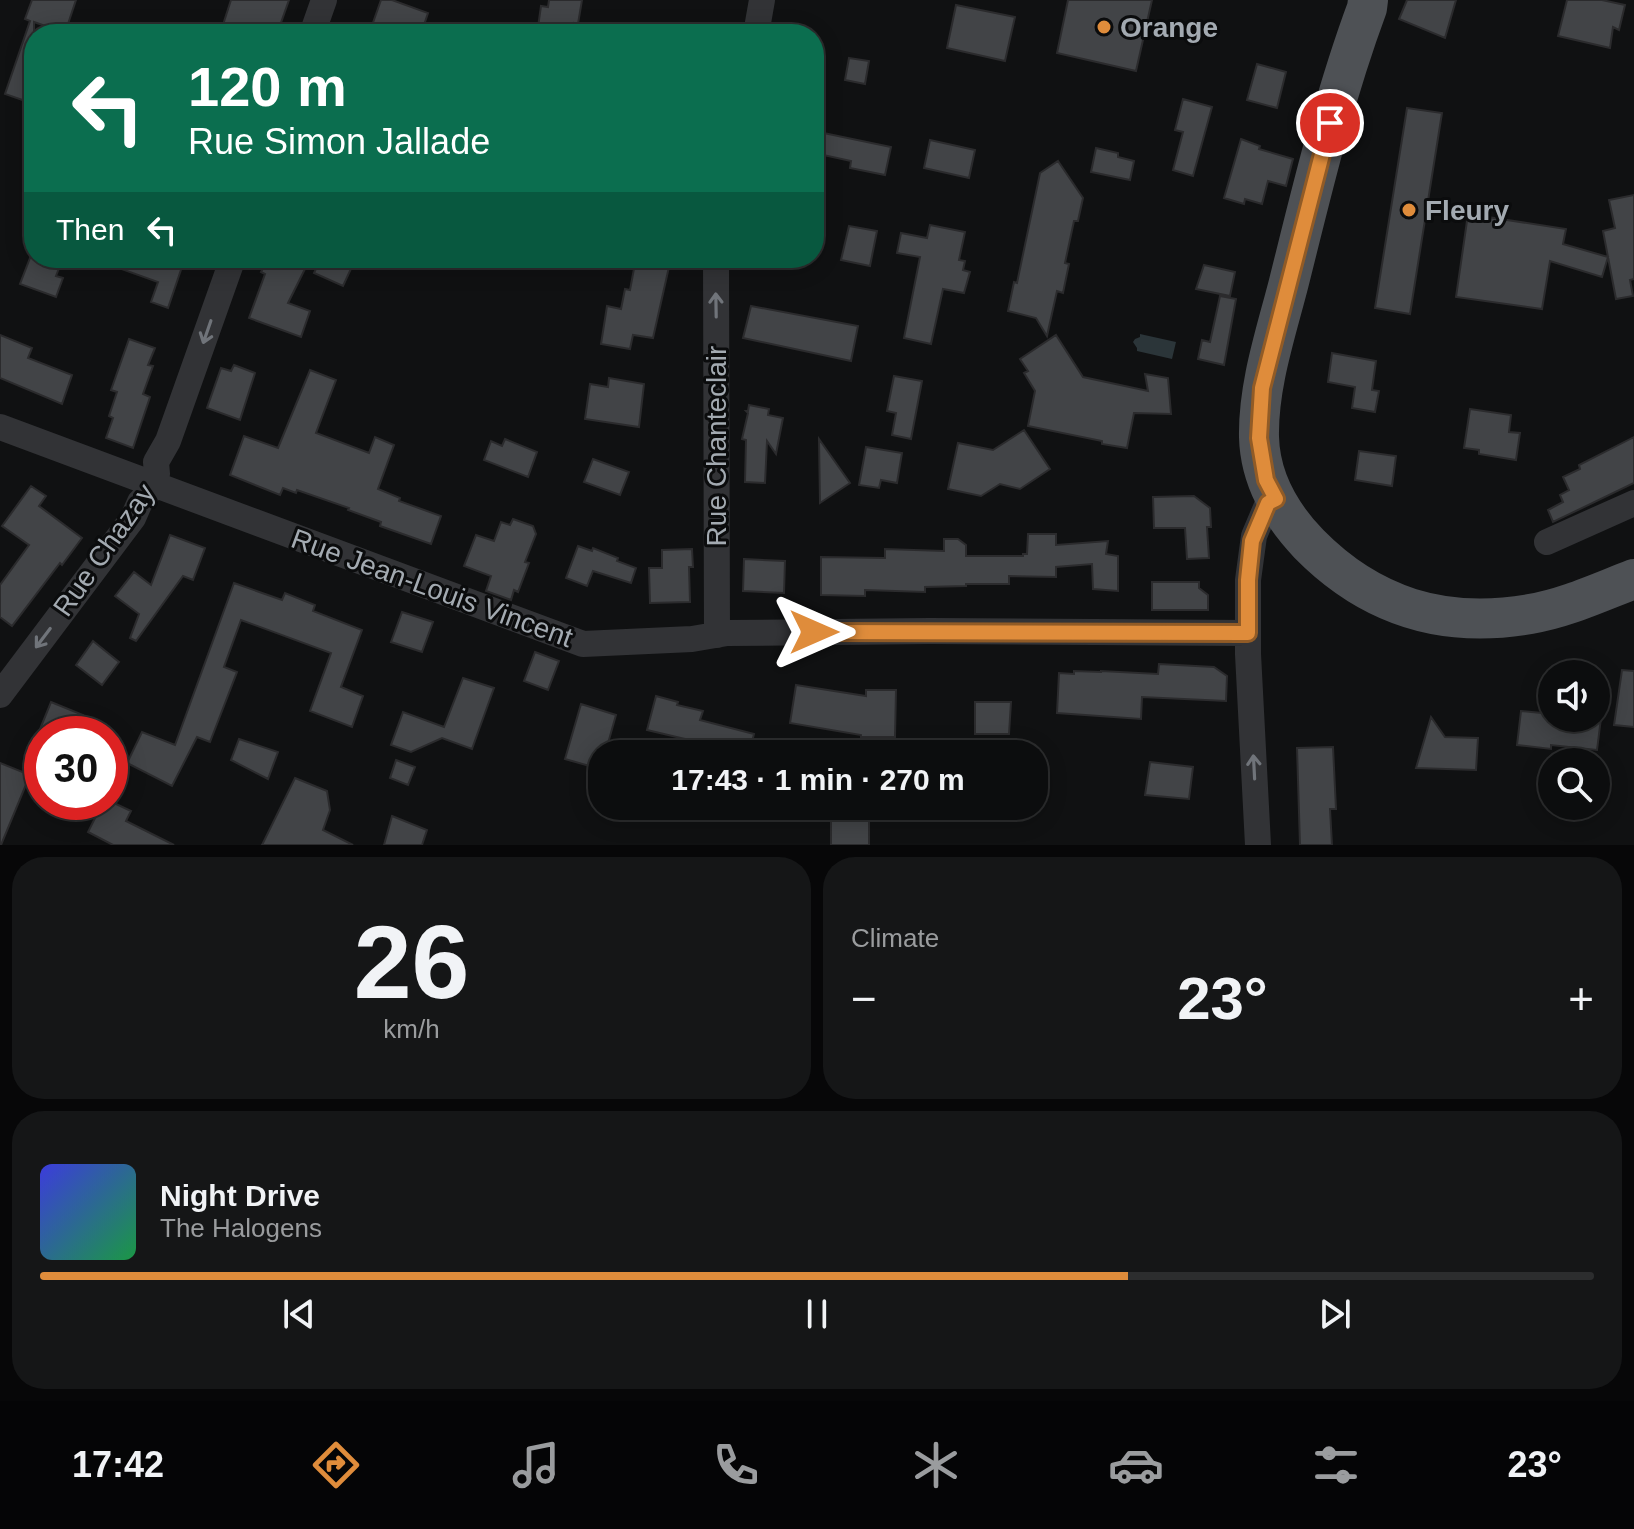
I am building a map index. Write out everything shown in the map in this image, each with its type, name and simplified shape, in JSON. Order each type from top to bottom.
[{"type":"main road","points":[[1347,61],[1352,0]]},
{"type":"main road","points":[[1368,0],[1321,154],[1262,388],[1259,438],[1266,480],[1301,536],[1339,572],[1385,600],[1408,609],[1486,619],[1532,614],[1575,602],[1634,579]]},
{"type":"street","points":[[316,24],[324,0]]},
{"type":"street","points":[[758,24],[762,0]]},
{"type":"street","name":"Rue Chazay","points":[[0,695],[133,518],[146,496],[157,474],[156,462],[168,441],[229,268]]},
{"type":"street","name":"Rue Chanteclair","points":[[716,268],[717,635]]},
{"type":"street","name":"Rue Jean-Louis Vincent","points":[[0,427],[583,644],[692,639],[727,633],[1248,633]]},
{"type":"street","points":[[1258,845],[1248,580],[1252,541],[1268,503],[1276,499]]},
{"type":"street","points":[[1547,542],[1634,503]]},
{"type":"shaded area","points":[[1140,334],[1176,342],[1172,359],[1137,351],[1133,342]]},
{"type":"building","points":[[32,0],[76,0],[68,24],[29,24],[30,21],[25,19]]},
{"type":"building","points":[[231,0],[289,0],[281,24],[223,24]]},
{"type":"building","points":[[381,0],[392,0],[428,13],[424,24],[373,24]]},
{"type":"building","points":[[549,0],[582,0],[578,24],[538,24],[541,6],[548,7]]},
{"type":"building","name":"Orange","points":[[1068,0],[1152,0],[1136,71],[1057,53]]},
{"type":"building","points":[[1407,0],[1456,0],[1445,38],[1399,19]]},
{"type":"building","points":[[1567,0],[1602,0],[1625,5],[1619,30],[1613,27],[1610,48],[1558,36]]},
{"type":"building","points":[[956,5],[1015,17],[1005,61],[947,48]]},
{"type":"building","points":[[24,39],[24,101],[5,94]]},
{"type":"building","points":[[849,58],[869,61],[865,84],[845,80]]},
{"type":"building","points":[[1257,64],[1286,72],[1277,108],[1247,100]]},
{"type":"building","points":[[1183,99],[1212,107],[1193,176],[1173,170],[1183,132],[1175,130]]},
{"type":"building","name":"Fleury","points":[[1407,108],[1442,113],[1410,314],[1375,308]]},
{"type":"building","points":[[824,133],[891,147],[885,175],[850,168],[851,161],[824,155]]},
{"type":"building","points":[[1241,139],[1260,146],[1259,149],[1293,159],[1286,186],[1268,181],[1262,204],[1245,199],[1244,204],[1224,198]]},
{"type":"building","points":[[930,140],[975,150],[969,178],[924,168]]},
{"type":"building","points":[[1096,148],[1134,161],[1130,180],[1091,172]]},
{"type":"building","points":[[1058,161],[1083,198],[1078,221],[1074,221],[1065,263],[1069,264],[1063,293],[1057,291],[1047,336],[1036,318],[1008,311],[1014,282],[1017,283],[1040,173]]},
{"type":"building","points":[[1634,195],[1634,279],[1630,280],[1633,296],[1616,299],[1603,231],[1615,228],[1609,200]]},
{"type":"building","points":[[1468,214],[1566,229],[1563,244],[1608,257],[1602,277],[1550,261],[1542,309],[1456,297]]},
{"type":"building","points":[[930,225],[965,232],[959,260],[965,261],[963,270],[970,272],[964,293],[943,289],[931,344],[904,338],[920,257],[897,253],[901,233],[927,238]]},
{"type":"building","points":[[849,226],[877,231],[870,266],[841,260]]},
{"type":"building","points":[[1204,265],[1235,272],[1230,296],[1196,289]]},
{"type":"building","points":[[26,268],[59,268],[56,276],[63,278],[56,297],[20,284]]},
{"type":"building","points":[[119,268],[182,268],[168,308],[151,302],[158,282]]},
{"type":"building","points":[[263,268],[306,268],[288,303],[310,311],[301,337],[249,318],[265,274],[261,272]]},
{"type":"building","points":[[316,268],[351,268],[343,286],[314,273]]},
{"type":"building","points":[[634,268],[669,268],[653,338],[633,335],[630,349],[601,344],[607,306],[621,309],[625,289],[630,290]]},
{"type":"building","points":[[1220,296],[1236,299],[1224,365],[1198,359],[1202,340],[1210,342]]},
{"type":"building","points":[[751,306],[858,326],[851,361],[743,338]]},
{"type":"building","points":[[0,335],[32,348],[28,358],[72,375],[62,404],[0,378]]},
{"type":"building","points":[[1056,335],[1083,377],[1148,391],[1145,374],[1168,378],[1171,414],[1134,413],[1127,448],[1028,426],[1035,391],[1020,359]]},
{"type":"building","points":[[129,339],[155,348],[148,365],[153,366],[143,394],[150,397],[133,448],[106,438],[117,392],[111,390]]},
{"type":"building","points":[[1332,353],[1376,361],[1372,390],[1379,391],[1375,412],[1352,408],[1355,387],[1328,382]]},
{"type":"building","points":[[234,365],[255,373],[240,420],[207,408],[221,368],[231,371]]},
{"type":"building","points":[[310,370],[336,380],[316,433],[369,453],[375,437],[394,445],[378,489],[400,498],[399,501],[441,516],[431,544],[380,526],[381,522],[349,508],[297,490],[296,493],[283,488],[280,495],[230,475],[244,436],[278,448]]},
{"type":"building","points":[[894,376],[922,381],[911,439],[892,435],[896,413],[887,411]]},
{"type":"building","points":[[609,378],[644,384],[639,427],[585,419],[590,384],[608,387]]},
{"type":"building","points":[[749,405],[769,409],[768,415],[783,418],[776,454],[767,441],[765,483],[745,482],[746,440],[742,439]]},
{"type":"building","points":[[1470,409],[1511,415],[1509,432],[1520,433],[1516,460],[1479,454],[1479,450],[1464,448]]},
{"type":"building","points":[[1024,430],[1050,469],[1020,489],[1000,484],[981,496],[948,489],[958,443],[993,450]]},
{"type":"building","points":[[1634,437],[1634,483],[1553,522],[1548,510],[1563,502],[1560,495],[1569,490],[1563,477],[1580,469],[1579,465]]},
{"type":"building","points":[[505,439],[537,452],[528,477],[484,460],[491,441],[502,446]]},
{"type":"building","points":[[819,439],[850,483],[820,503]]},
{"type":"building","points":[[866,447],[902,453],[897,483],[881,480],[879,488],[859,485]]},
{"type":"building","points":[[1359,451],[1396,456],[1392,486],[1355,480]]},
{"type":"building","points":[[593,459],[629,472],[620,495],[584,482]]},
{"type":"building","points":[[31,486],[46,496],[39,506],[82,538],[12,626],[0,617],[0,585],[29,545],[2,526]]},
{"type":"building","points":[[1194,496],[1210,508],[1211,527],[1207,527],[1209,558],[1187,559],[1185,528],[1154,528],[1153,497]]},
{"type":"building","points":[[513,519],[533,526],[536,534],[525,562],[529,563],[518,592],[514,590],[511,600],[486,591],[491,576],[464,566],[476,535],[494,541],[501,522],[510,525]]},
{"type":"building","points":[[1028,534],[1056,534],[1056,545],[1108,541],[1106,554],[1118,556],[1118,591],[1093,589],[1092,564],[1056,567],[1056,577],[1009,576],[1009,584],[925,587],[925,592],[865,590],[865,596],[821,595],[821,557],[885,558],[885,549],[944,551],[944,539],[958,539],[966,545],[966,556],[1023,556],[1027,554]]},
{"type":"building","points":[[170,535],[205,548],[193,580],[183,576],[136,641],[130,638],[139,614],[115,596],[134,572],[151,585]]},
{"type":"building","points":[[578,546],[592,551],[593,548],[636,568],[631,583],[593,571],[587,586],[566,578]]},
{"type":"building","points":[[692,549],[690,602],[650,603],[649,568],[662,568],[662,550]]},
{"type":"building","points":[[744,559],[785,561],[784,593],[743,591]]},
{"type":"building","points":[[1152,582],[1199,582],[1199,588],[1208,595],[1208,610],[1152,610]]},
{"type":"building","points":[[234,583],[282,600],[285,593],[315,605],[313,611],[362,630],[341,687],[363,696],[352,727],[310,711],[331,653],[241,620],[224,667],[237,672],[210,742],[197,737],[172,786],[128,764],[142,732],[175,745]]},
{"type":"building","points":[[402,612],[433,622],[422,652],[391,642]]},
{"type":"building","points":[[93,641],[119,662],[102,685],[76,665]]},
{"type":"building","points":[[535,652],[559,661],[548,690],[524,681]]},
{"type":"building","points":[[1159,664],[1214,667],[1227,676],[1226,701],[1142,697],[1141,719],[1057,713],[1059,673],[1101,671],[1158,674]]},
{"type":"building","points":[[1622,670],[1634,671],[1634,727],[1614,725]]},
{"type":"building","points":[[463,678],[494,688],[472,749],[442,738],[411,752],[391,745],[403,712],[444,727]]},
{"type":"building","points":[[796,685],[866,696],[866,690],[896,690],[895,737],[861,737],[790,723]]},
{"type":"building","points":[[656,696],[703,711],[700,720],[754,734],[752,740],[689,740],[647,730]]},
{"type":"building","points":[[51,702],[83,715],[83,716],[45,716]]},
{"type":"building","points":[[975,702],[1011,702],[1009,734],[975,734]]},
{"type":"building","points":[[581,704],[616,715],[609,740],[588,740],[588,766],[565,759]]},
{"type":"building","points":[[1521,711],[1538,713],[1538,732],[1599,732],[1597,748],[1517,745]]},
{"type":"building","points":[[1431,717],[1445,737],[1478,738],[1476,770],[1416,768]]},
{"type":"building","points":[[239,739],[278,752],[268,779],[231,760]]},
{"type":"building","points":[[1333,747],[1336,809],[1330,809],[1332,845],[1300,845],[1297,748]]},
{"type":"building","points":[[396,760],[415,767],[408,785],[390,778]]},
{"type":"building","points":[[1150,762],[1193,767],[1189,799],[1145,795]]},
{"type":"building","points":[[0,763],[24,773],[24,789],[0,845]]},
{"type":"building","points":[[295,778],[327,791],[330,810],[323,830],[353,845],[262,845]]},
{"type":"building","points":[[392,816],[427,830],[422,845],[384,845]]},
{"type":"building","points":[[94,820],[126,820],[174,845],[113,845],[88,832]]},
{"type":"building","points":[[831,820],[869,820],[869,845],[831,845]]},
{"type":"place","name":"Orange","points":[[1104,27]]},
{"type":"place","name":"Fleury","points":[[1409,210]]},
{"type":"route","points":[[814,632],[1248,633],[1252,541],[1268,503],[1276,499],[1266,480],[1259,438],[1262,388],[1330,123]]}]
